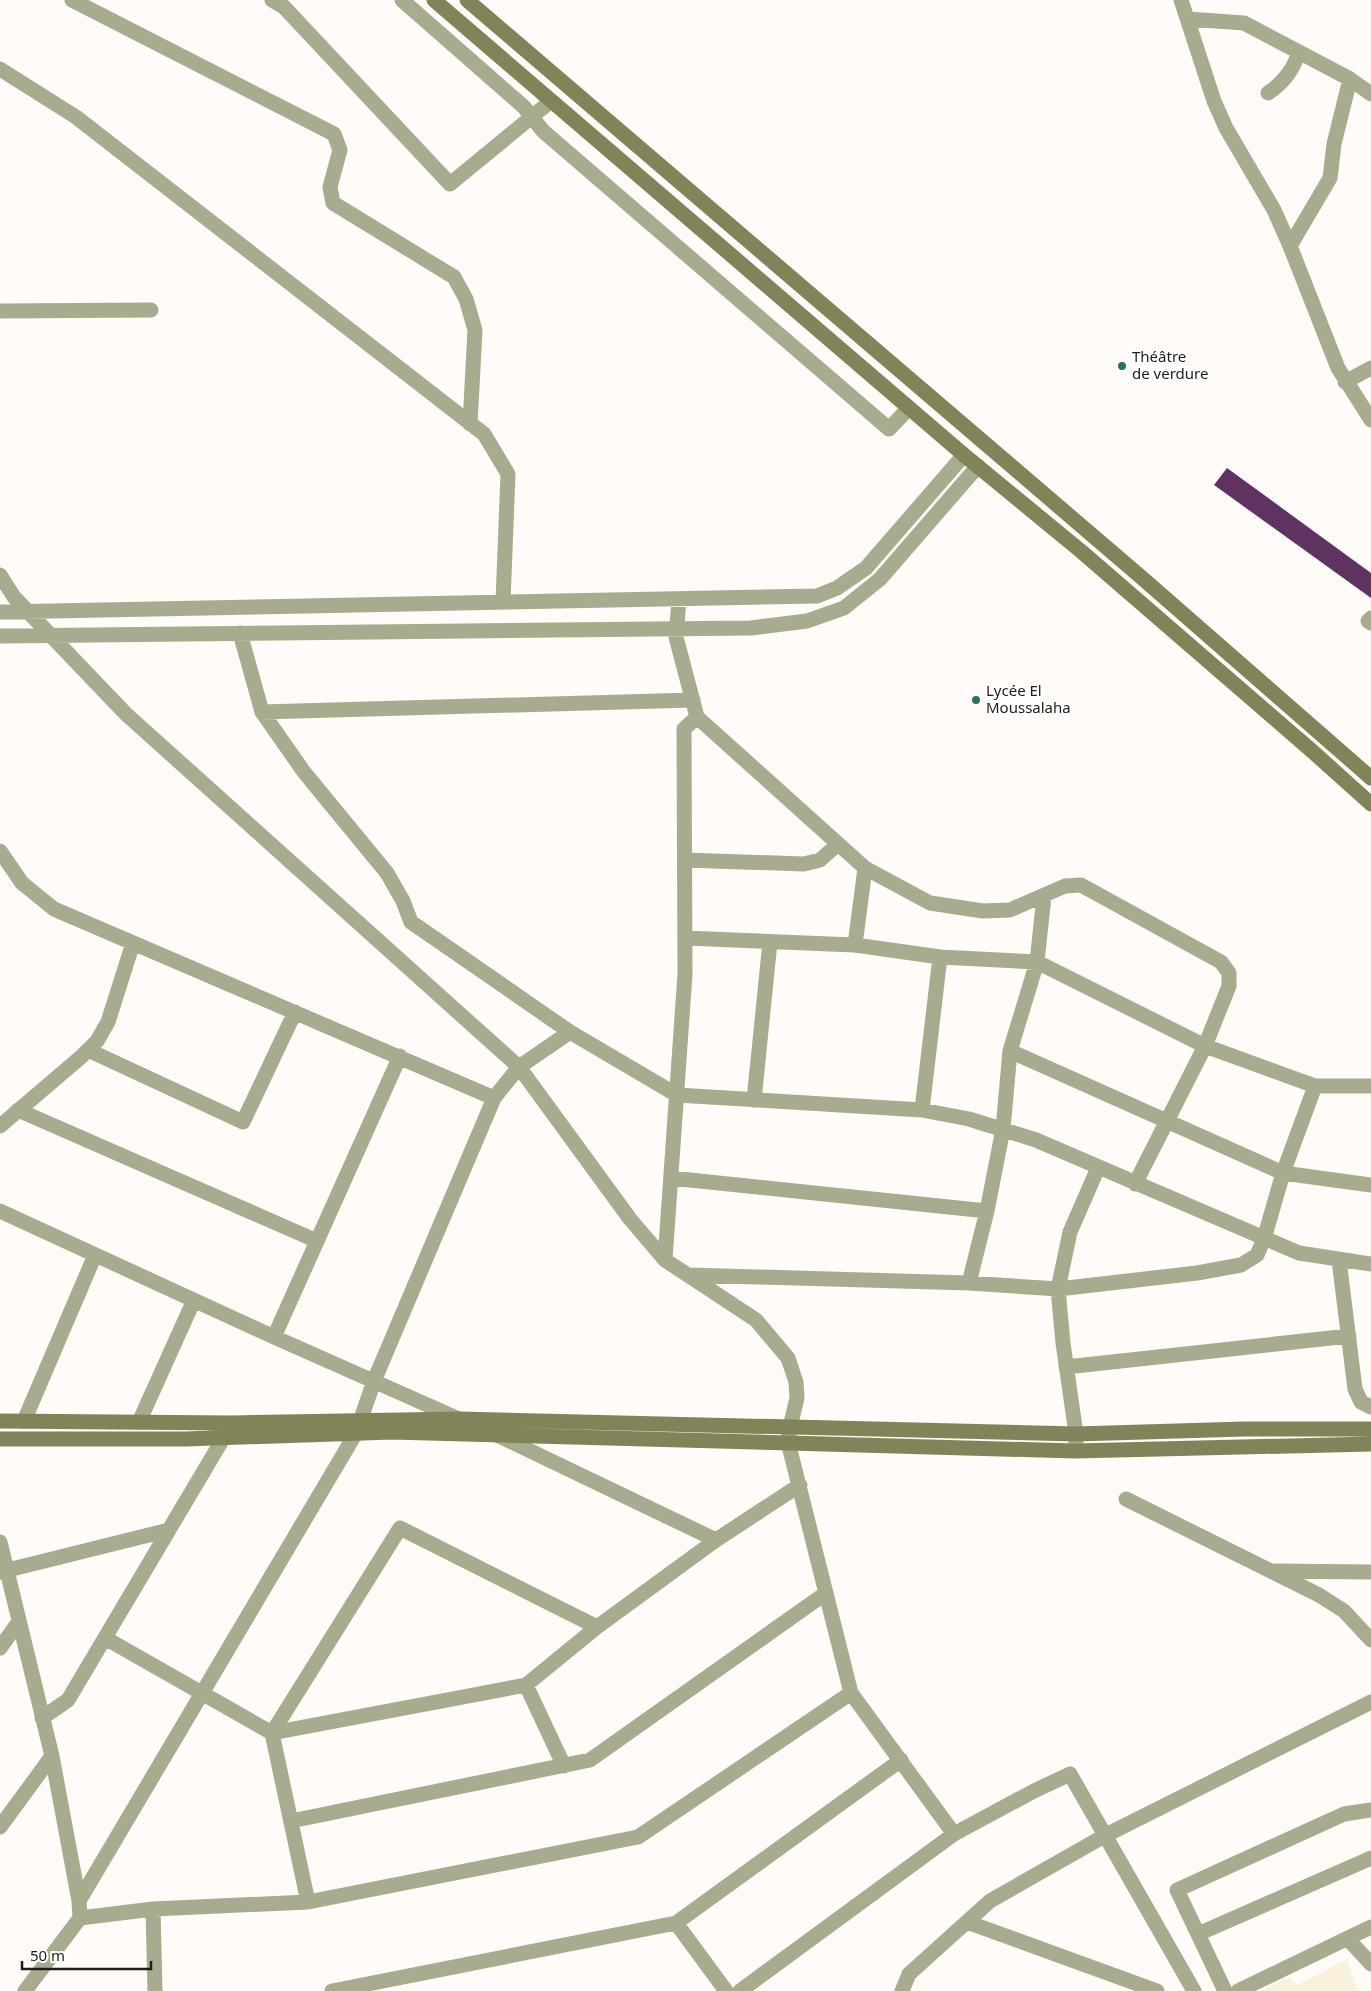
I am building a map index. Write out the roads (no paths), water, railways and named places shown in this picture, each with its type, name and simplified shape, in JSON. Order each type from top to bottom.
[{"type":"street","points":[[72,0],[334,134],[340,150],[330,187],[333,202],[454,277],[466,299],[475,330],[470,424]]},
{"type":"street","points":[[272,0],[284,7],[450,184],[551,101]]},
{"type":"street","points":[[402,0],[524,107],[543,131],[889,429],[909,408]]},
{"type":"street","points":[[434,0],[964,455],[1082,552],[1371,804]]},
{"type":"street","points":[[468,0],[1141,577],[1371,778]]},
{"type":"street","points":[[1181,0],[1214,101],[1226,128],[1274,210],[1338,368],[1370,422]]},
{"type":"street","points":[[1188,19],[1244,23],[1350,79],[1371,94]]},
{"type":"street","points":[[1268,93],[1287,77],[1299,52]]},
{"type":"street","points":[[0,69],[76,117],[484,434],[508,474],[503,602]]},
{"type":"street","points":[[1290,246],[1330,178],[1334,144],[1350,79]]},
{"type":"street","points":[[0,311],[151,310]]},
{"type":"street","points":[[1346,382],[1371,368]]},
{"type":"street","points":[[0,612],[817,596],[838,588],[866,568],[964,455]]},
{"type":"street","points":[[0,636],[751,628],[807,621],[844,608],[880,579],[978,466]]},
{"type":"street","points":[[0,575],[14,597],[126,714],[519,1067],[630,1219],[666,1260],[756,1320],[788,1358],[796,1382],[797,1398],[788,1442],[851,1694],[954,1834]]},
{"type":"street","points":[[679,599],[676,637],[697,717],[865,868],[930,903],[983,911],[1010,910],[1065,886],[1081,886],[1221,962],[1229,973],[1230,986],[1205,1046],[1135,1184]]},
{"type":"street","points":[[1371,618],[1368,621],[1371,623]]},
{"type":"street","points":[[240,633],[262,712],[304,772],[387,872],[404,901],[411,922],[570,1032],[676,1095],[922,1110],[969,1119],[1036,1140],[1299,1253],[1371,1264]]},
{"type":"street","points":[[262,712],[693,700]]},
{"type":"street","points":[[666,1260],[676,1095],[686,974],[684,729],[697,717]]},
{"type":"street","points":[[685,860],[804,864],[820,860],[838,844]]},
{"type":"street","points":[[0,851],[22,883],[54,909],[494,1098]]},
{"type":"street","points":[[855,945],[865,868]]},
{"type":"street","points":[[969,1283],[987,1210],[1003,1129],[1010,1051],[1037,962],[1044,896]]},
{"type":"street","points":[[685,938],[855,945],[940,957],[1037,962],[1205,1046],[1315,1086],[1371,1086]]},
{"type":"street","points":[[754,1100],[770,942]]},
{"type":"street","points":[[0,1126],[97,1041],[108,1022],[133,943]]},
{"type":"street","points":[[922,1110],[940,957]]},
{"type":"street","points":[[88,1050],[243,1122],[295,1012]]},
{"type":"street","points":[[79,1901],[358,1427],[374,1381],[494,1098],[519,1067],[570,1032]]},
{"type":"street","points":[[1010,1051],[1283,1173],[1371,1184]]},
{"type":"street","points":[[274,1337],[400,1056]]},
{"type":"street","points":[[688,1275],[969,1283],[1058,1289],[1197,1273],[1242,1265],[1257,1255],[1264,1239],[1283,1173],[1315,1086]]},
{"type":"street","points":[[18,1110],[317,1241]]},
{"type":"street","points":[[1076,1451],[1076,1434],[1066,1367],[1058,1289],[1070,1232],[1098,1168]]},
{"type":"street","points":[[671,1178],[987,1210]]},
{"type":"street","points":[[0,1211],[274,1337],[459,1419]]},
{"type":"street","points":[[24,1421],[95,1255]]},
{"type":"street","points":[[1339,1260],[1355,1389],[1361,1402],[1371,1408]]},
{"type":"street","points":[[139,1422],[194,1300]]},
{"type":"street","points":[[1066,1367],[1349,1336]]},
{"type":"street","points":[[0,1439],[225,1437],[459,1419],[1076,1434],[1244,1429],[1371,1430]]},
{"type":"street","points":[[0,1421],[231,1423],[358,1427],[392,1432],[1076,1451],[1371,1444]]},
{"type":"street","points":[[42,1718],[68,1700],[225,1437],[231,1423]]},
{"type":"street","points":[[497,1434],[716,1540]]},
{"type":"street","points":[[105,1638],[272,1732],[526,1685],[597,1627],[716,1540],[800,1485]]},
{"type":"street","points":[[1126,1499],[1319,1595],[1344,1611],[1371,1640]]},
{"type":"street","points":[[308,1902],[272,1732],[400,1528],[597,1627]]},
{"type":"street","points":[[4,1572],[169,1530]]},
{"type":"street","points":[[0,1542],[4,1572],[52,1756],[79,1901],[80,1918],[25,1991]]},
{"type":"street","points":[[1269,1570],[1371,1572]]},
{"type":"street","points":[[291,1821],[590,1760],[826,1593]]},
{"type":"street","points":[[0,1648],[18,1623]]},
{"type":"street","points":[[526,1685],[564,1766]]},
{"type":"street","points":[[80,1918],[153,1909],[308,1902],[638,1837],[851,1694]]},
{"type":"street","points":[[902,1991],[909,1974],[990,1901],[1106,1835],[1371,1702]]},
{"type":"street","points":[[0,1827],[52,1756]]},
{"type":"street","points":[[332,1991],[676,1923],[901,1760]]},
{"type":"street","points":[[740,1991],[954,1834],[1070,1774],[1194,1991]]},
{"type":"street","points":[[1226,1991],[1177,1890],[1344,1814],[1371,1810]]},
{"type":"street","points":[[1198,1934],[1371,1858]]},
{"type":"street","points":[[153,1909],[155,1991]]},
{"type":"street","points":[[967,1922],[1157,1991]]},
{"type":"street","points":[[676,1923],[726,1991]]},
{"type":"street","points":[[1238,1991],[1371,1927]]},
{"type":"street","points":[[1348,1939],[1371,1964]]},
{"type":"place","name":"Théâtre de verdure","points":[[1122,366]]},
{"type":"place","name":"Lycée El Moussalaha","points":[[976,700]]}]
